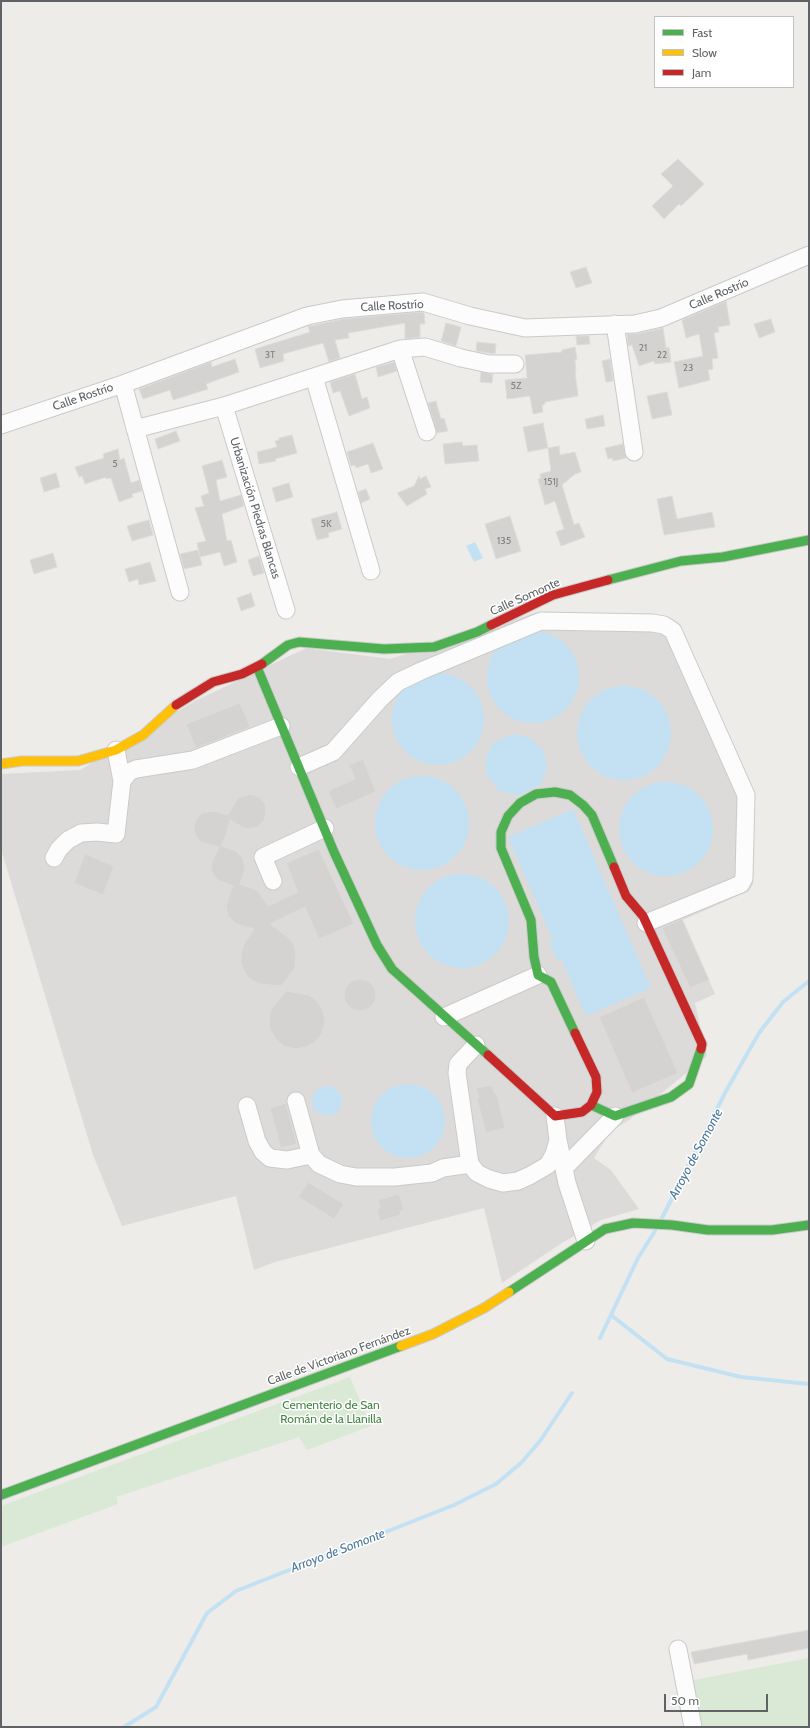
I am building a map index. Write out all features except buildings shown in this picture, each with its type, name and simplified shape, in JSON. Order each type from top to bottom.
[{"type":"street","name":"Calle Rostrío","points":[[1,425],[123,384],[307,316],[342,309],[423,302],[470,316],[525,328],[635,324],[661,318],[809,255]]},
{"type":"street","points":[[615,324],[634,452]]},
{"type":"street","points":[[135,429],[224,406],[400,349],[425,347],[461,358],[489,364],[515,364]]},
{"type":"street","points":[[400,349],[427,432]]},
{"type":"street","points":[[314,377],[372,571]]},
{"type":"street","points":[[123,384],[180,592]]},
{"type":"street","name":"Urbanización Piedras Blancas","points":[[224,406],[286,610]]},
{"type":"street","name":"Calle Somonte","points":[[1,764],[22,761],[78,761],[116,750],[143,735],[177,704],[213,682],[242,674],[257,667],[288,645],[299,642],[384,649],[434,647],[478,632],[553,595],[566,591],[681,561],[723,557],[809,540]]},
{"type":"street","points":[[299,767],[333,752],[380,699],[398,682],[541,621],[652,623],[664,626],[673,631],[746,795],[744,878],[742,884],[646,923]]},
{"type":"street","points":[[257,667],[325,828],[377,945],[392,970],[555,1116],[558,1140],[568,1183],[586,1241]]},
{"type":"street","points":[[122,781],[129,772],[136,769],[193,760],[281,726]]},
{"type":"street","points":[[54,858],[59,849],[68,840],[81,833],[97,832],[116,834],[122,781],[116,750]]},
{"type":"street","points":[[555,1116],[582,1112],[591,1105],[597,1092],[596,1077],[551,982],[538,975],[534,957],[532,920],[501,848],[501,832],[508,816],[520,803],[536,794],[555,792],[570,795],[583,804],[592,815],[626,896],[643,916],[702,1044],[689,1084],[671,1096],[615,1116],[565,1167]]},
{"type":"street","points":[[273,882],[263,857],[325,828]]},
{"type":"street","points":[[444,1017],[538,975]]},
{"type":"street","points":[[476,1045],[458,1064],[457,1073],[470,1164],[477,1173],[489,1180],[502,1183],[518,1181],[548,1165],[554,1154],[558,1140]]},
{"type":"street","points":[[296,1101],[311,1156],[327,1169],[340,1174],[356,1177],[395,1177],[432,1174],[443,1168],[470,1164]]},
{"type":"street","points":[[591,1105],[615,1116]]},
{"type":"street","points":[[248,1106],[257,1141],[263,1152],[270,1158],[287,1160],[311,1156]]},
{"type":"street","name":"Calle de Victoriano Fernández","points":[[1,1495],[433,1334],[484,1308],[605,1229],[633,1223],[672,1225],[708,1230],[772,1230],[809,1225]]},
{"type":"street","points":[[678,1649],[693,1727]]},
{"type":"shaded area","points":[[535,613],[664,619],[754,799],[753,884],[749,891],[683,920],[715,994],[695,1003],[707,1056],[629,1120],[610,1132],[594,1158],[611,1170],[639,1209],[601,1220],[562,1243],[502,1283],[484,1208],[275,1262],[254,1270],[236,1196],[122,1226],[93,1155],[1,849],[1,774],[80,770],[195,701],[306,648],[390,659]]},
{"type":"green space","name":"Cementerio de San Román de la Llanilla","points":[[350,1377],[371,1426],[307,1450],[299,1437],[116,1497],[118,1504],[1,1547],[1,1506]]},
{"type":"green space","points":[[809,1658],[809,1727],[702,1727],[693,1680]]},
{"type":"water","points":[[475,542],[483,558],[474,562],[466,546]]},
{"type":"water","points":[[533,631],[551,634],[566,644],[576,659],[579,677],[576,695],[566,710],[551,720],[533,723],[515,720],[500,710],[490,695],[487,677],[490,659],[500,644],[515,634]]},
{"type":"water","points":[[429,673],[447,673],[464,680],[477,693],[484,710],[484,728],[477,745],[464,758],[447,765],[429,765],[412,758],[399,745],[392,728],[392,710],[399,693],[412,680]]},
{"type":"water","points":[[624,686],[642,690],[657,700],[667,715],[671,733],[667,751],[657,766],[642,776],[624,780],[606,776],[591,766],[581,751],[577,733],[581,715],[591,700],[606,690]]},
{"type":"water","points":[[512,734],[529,737],[544,751],[547,768],[540,785],[518,796],[499,791],[486,774],[486,757],[493,743]]},
{"type":"water","points":[[422,776],[440,780],[455,790],[465,805],[469,823],[465,841],[455,856],[440,866],[422,870],[404,866],[389,856],[379,841],[375,823],[379,805],[389,790],[404,780]]},
{"type":"water","points":[[666,782],[684,786],[699,796],[709,811],[713,829],[709,847],[699,862],[684,872],[666,876],[648,872],[633,862],[623,847],[619,829],[623,811],[633,796],[648,786]]},
{"type":"water","points":[[573,809],[651,988],[586,1016],[561,959],[557,961],[549,942],[553,940],[508,837]]},
{"type":"water","points":[[462,874],[480,878],[495,888],[505,903],[509,921],[505,939],[495,954],[480,964],[462,968],[444,964],[429,954],[419,939],[415,921],[419,903],[429,888],[444,878]]},
{"type":"water","points":[[401,1084],[415,1084],[429,1090],[439,1100],[445,1114],[443,1135],[439,1142],[429,1152],[415,1158],[401,1158],[387,1152],[377,1142],[371,1128],[371,1114],[377,1100],[387,1090]]},
{"type":"water","points":[[327,1086],[337,1091],[342,1101],[337,1111],[327,1116],[317,1111],[312,1101],[317,1091]]},
{"type":"waterway","name":"Arroyo de Somonte","points":[[662,1218],[726,1091],[759,1033],[783,1002],[809,981]]},
{"type":"waterway","name":"Arroyo de Somonte","points":[[600,1338],[638,1258],[655,1231]]},
{"type":"waterway","points":[[611,1315],[667,1359],[741,1377],[809,1384]]},
{"type":"waterway","name":"Arroyo de Somonte","points":[[124,1727],[156,1707],[207,1613],[236,1591],[454,1505],[496,1484],[521,1463],[540,1441],[572,1393]]},
{"type":"traffic: fast","points":[[608,580],[681,561],[723,557],[809,540]]},
{"type":"traffic: fast","points":[[262,664],[288,645],[299,642],[384,649],[434,647],[477,632],[491,625]]},
{"type":"traffic: fast","points":[[257,667],[334,852],[377,945],[392,969],[488,1055]]},
{"type":"traffic: fast","points":[[575,1033],[551,982],[538,975],[534,957],[531,920],[501,848],[501,832],[508,816],[520,803],[536,794],[555,792],[570,795],[583,805],[592,815],[614,867]]},
{"type":"traffic: fast","points":[[591,1105],[615,1116],[671,1097],[689,1084],[701,1049]]},
{"type":"traffic: fast","points":[[509,1292],[605,1229],[633,1223],[672,1225],[708,1230],[772,1230],[809,1225]]},
{"type":"traffic: fast","points":[[1,1495],[401,1346]]},
{"type":"traffic: slow","points":[[1,764],[22,761],[78,761],[116,750],[143,735],[176,705]]},
{"type":"traffic: slow","points":[[401,1346],[433,1334],[484,1308],[509,1292]]},
{"type":"traffic: jam","points":[[491,625],[553,595],[608,580]]},
{"type":"traffic: jam","points":[[176,705],[213,682],[242,674],[262,664]]},
{"type":"traffic: jam","points":[[614,867],[626,896],[643,916],[702,1044],[701,1049]]},
{"type":"traffic: jam","points":[[488,1055],[555,1116],[582,1112],[591,1105],[597,1092],[596,1077],[575,1033]]}]
